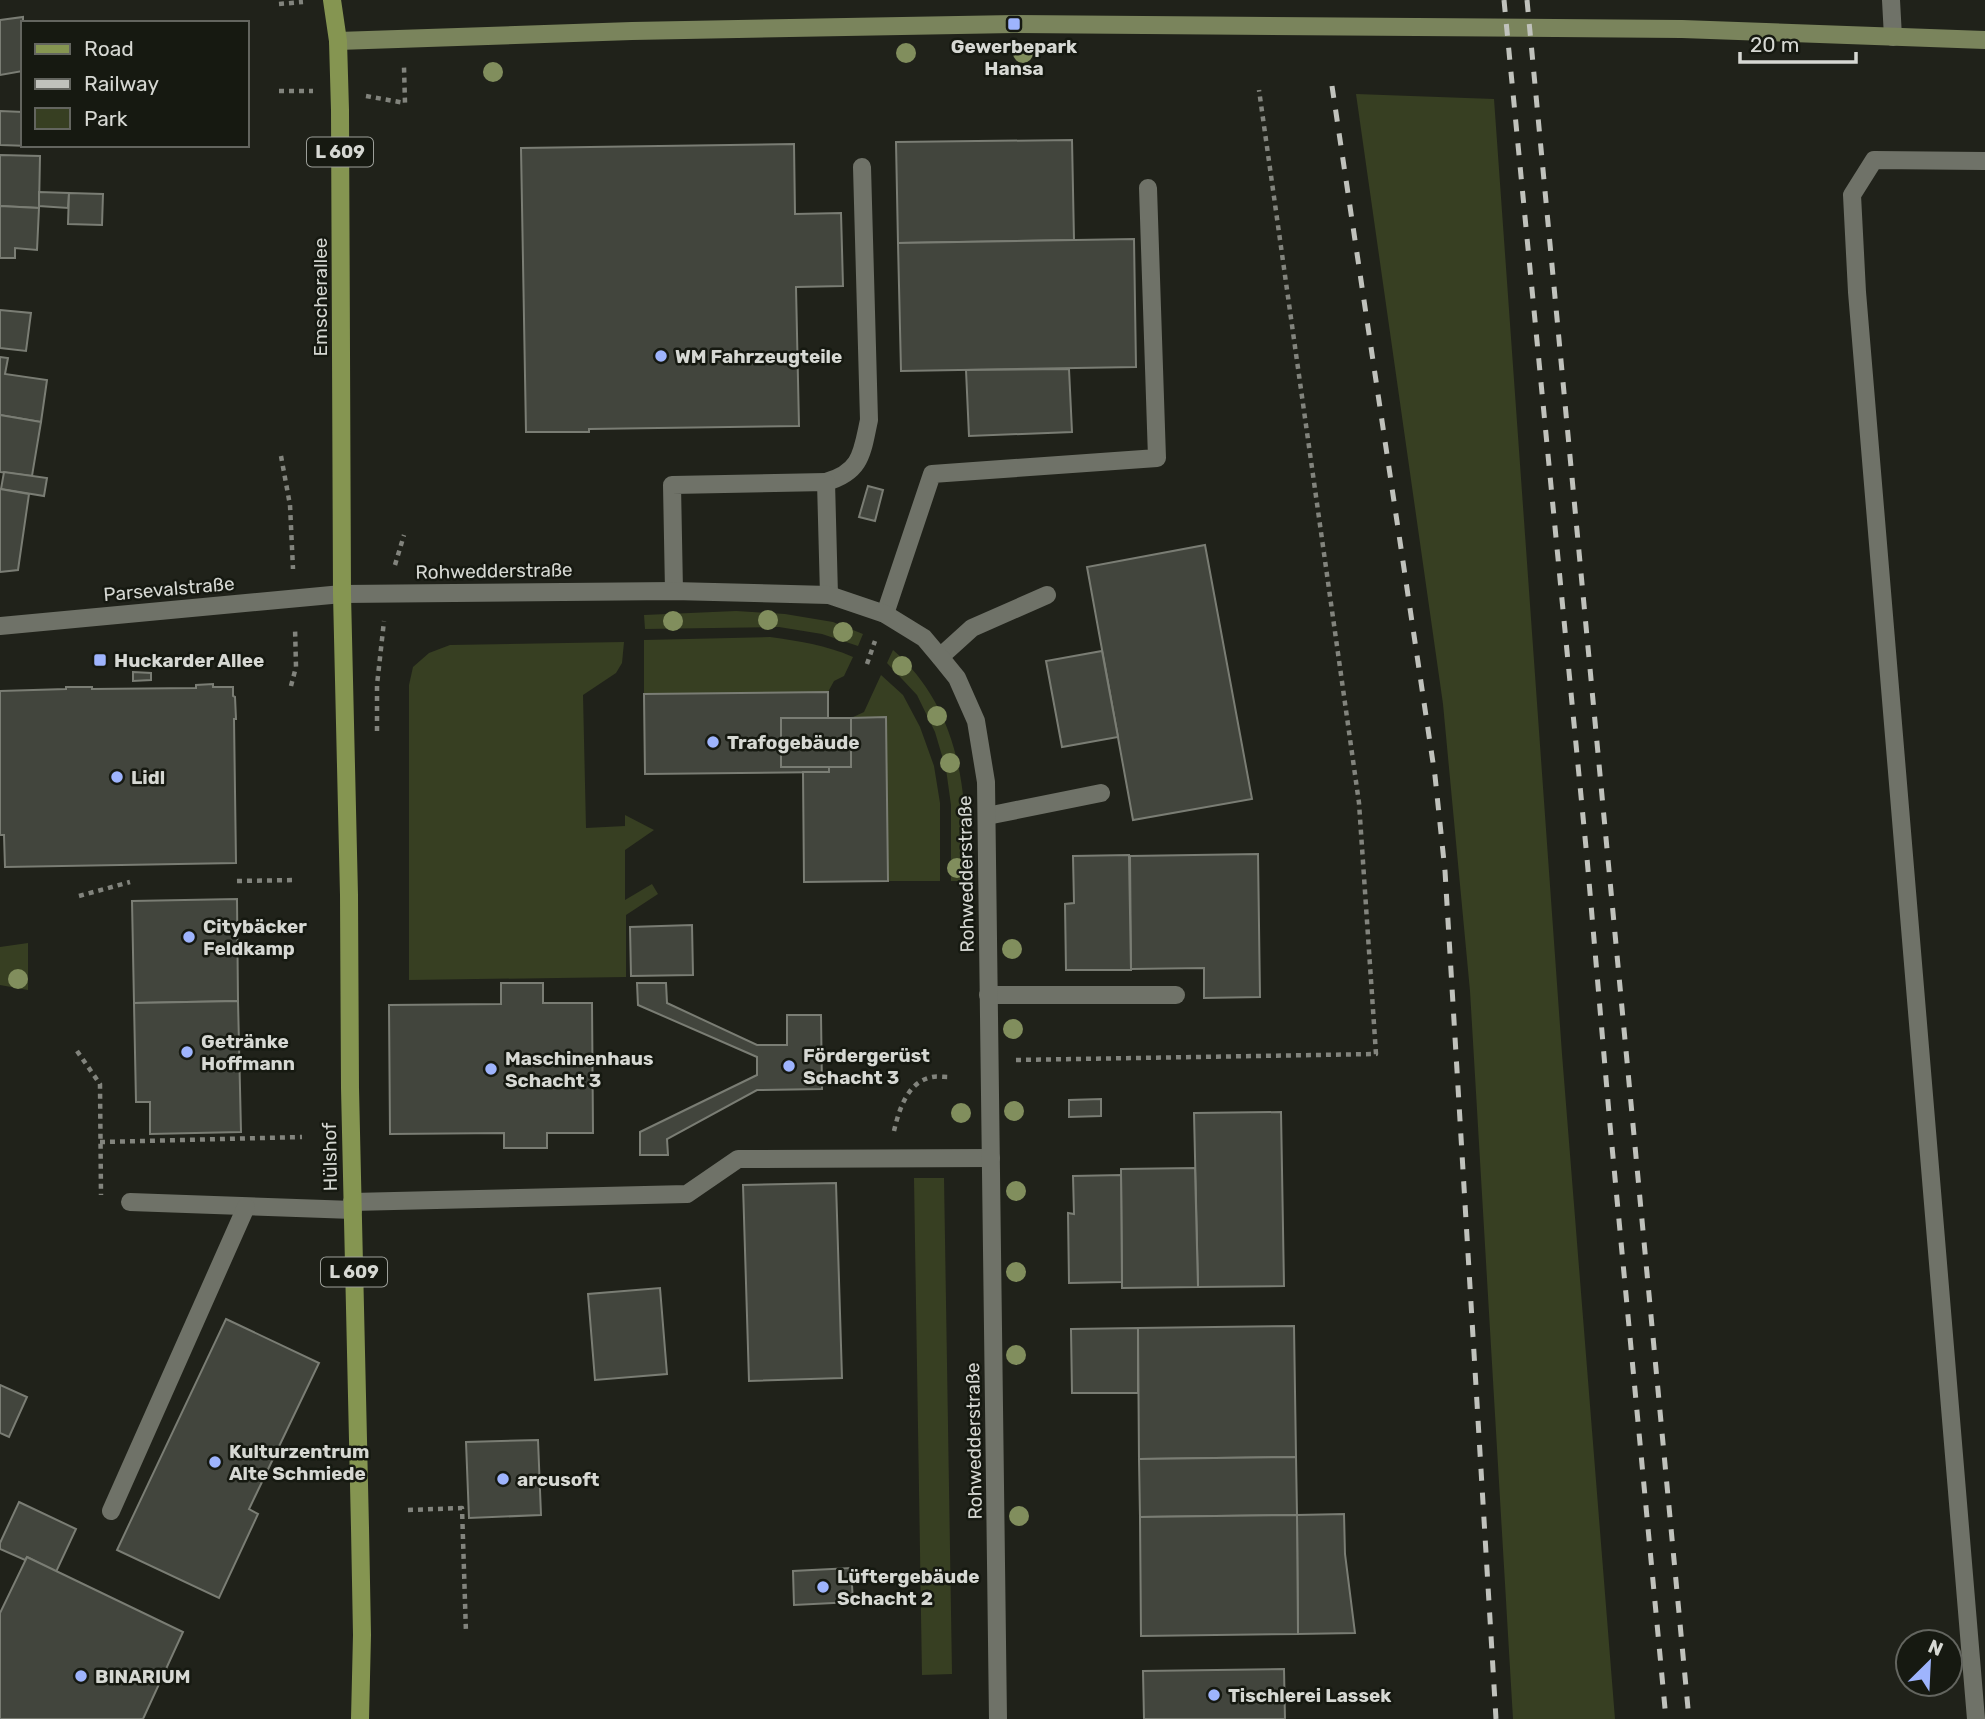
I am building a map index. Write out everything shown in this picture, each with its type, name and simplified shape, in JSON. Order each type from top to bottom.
[{"type":"main road","name":"Emscherallee","points":[[332,0],[338,41],[340,110],[342,594]]},
{"type":"main road","points":[[338,41],[632,31],[1014,24],[1682,29],[1985,40]]},
{"type":"main road","name":"Hülshof","points":[[342,594],[362,1635],[360,1719]]},
{"type":"street","points":[[1891,0],[1893,37]]},
{"type":"street","points":[[1976,1719],[1858,306],[1852,195],[1874,160],[1985,161]]},
{"type":"street","points":[[674,591],[671,485],[826,482],[840,478],[853,469],[862,455],[869,420],[862,167]]},
{"type":"street","points":[[885,614],[932,474],[1157,458],[1148,188]]},
{"type":"street","points":[[826,482],[829,595]]},
{"type":"street","name":"Rohwedderstraße","points":[[342,594],[674,591],[829,595],[885,614],[924,638],[957,678],[976,721],[986,782],[998,1719]]},
{"type":"street","name":"Parsevalstraße","points":[[0,626],[342,594]]},
{"type":"street","points":[[940,657],[972,628],[1047,595]]},
{"type":"street","points":[[987,816],[1101,793]]},
{"type":"street","points":[[988,995],[1176,995]]},
{"type":"street","points":[[130,1202],[246,1208],[687,1194],[738,1159],[991,1157]]},
{"type":"street","points":[[111,1511],[246,1208]]},
{"type":"path","points":[[989,1061],[1376,1054],[1359,803],[1259,90]]},
{"type":"path","points":[[377,732],[377,685],[387,593],[404,535]]},
{"type":"path","points":[[237,881],[295,880]]},
{"type":"path","points":[[79,896],[130,882]]},
{"type":"path","points":[[76,1051],[100,1084],[101,1202],[130,1202]]},
{"type":"path","points":[[892,1158],[895,1125],[909,1091],[919,1082],[932,1077],[949,1077]]},
{"type":"path","points":[[100,1142],[302,1137]]},
{"type":"path","points":[[408,1510],[462,1508],[466,1633]]},
{"type":"green space","points":[[1356,94],[1494,99],[1562,1054],[1615,1719],[1513,1719],[1470,991],[1443,704]]},
{"type":"green space","points":[[736,611],[785,614],[833,622],[863,634],[858,646],[822,634],[779,627],[645,629],[644,615]]},
{"type":"green space","points":[[770,637],[823,646],[853,657],[844,676],[834,681],[828,692],[644,694],[644,640]]},
{"type":"green space","points":[[624,642],[622,663],[616,673],[583,695],[586,828],[625,826],[625,815],[654,830],[625,850],[625,900],[652,884],[658,894],[626,915],[626,977],[409,980],[409,685],[413,667],[429,653],[450,645]]},
{"type":"green space","points":[[893,650],[923,683],[944,720],[951,740],[964,805],[963,881],[951,881],[951,805],[946,769],[935,732],[917,695],[887,663]]},
{"type":"green space","points":[[881,675],[903,695],[920,727],[934,766],[940,803],[940,881],[888,881],[886,718],[851,718],[864,712]]},
{"type":"green space","points":[[28,943],[28,990],[0,985],[0,947]]},
{"type":"green space","points":[[914,1178],[944,1178],[952,1674],[922,1675]]},
{"type":"building","points":[[23,17],[21,71],[0,75],[0,20]]},
{"type":"building","points":[[0,111],[21,112],[21,146],[0,145]]},
{"type":"building","points":[[1072,140],[1074,240],[898,243],[896,142]]},
{"type":"building","name":"WM Fahrzeugteile","points":[[794,144],[795,214],[841,213],[843,286],[796,287],[799,426],[526,432],[521,148]]},
{"type":"building","points":[[0,155],[40,156],[39,208],[0,206]]},
{"type":"building","points":[[39,192],[69,193],[68,208],[39,206]]},
{"type":"building","points":[[69,193],[103,194],[102,225],[68,224]]},
{"type":"building","points":[[0,206],[39,208],[37,250],[15,248],[15,258],[0,258]]},
{"type":"building","points":[[1134,239],[1136,367],[901,371],[898,243]]},
{"type":"building","points":[[0,310],[31,313],[26,351],[0,348]]},
{"type":"building","points":[[0,357],[8,358],[5,374],[47,380],[41,422],[0,415]]},
{"type":"building","points":[[1069,369],[1072,432],[969,436],[966,370]]},
{"type":"building","points":[[0,415],[41,422],[32,476],[0,472]]},
{"type":"building","points":[[4,472],[47,478],[44,496],[1,489]]},
{"type":"building","points":[[868,486],[883,490],[875,521],[859,517]]},
{"type":"building","points":[[0,489],[29,494],[18,570],[0,572]]},
{"type":"building","points":[[1205,545],[1252,799],[1133,820],[1087,567]]},
{"type":"building","points":[[1102,651],[1118,737],[1062,747],[1046,661]]},
{"type":"building","points":[[133,672],[151,673],[151,680],[133,681]]},
{"type":"building","name":"Lidl","points":[[213,684],[213,687],[233,687],[235,697],[236,863],[5,867],[4,835],[0,835],[0,691],[66,687],[196,688],[196,685]]},
{"type":"building","name":"Trafogebäude","points":[[828,692],[828,718],[781,718],[781,767],[829,767],[829,772],[645,774],[644,694]]},
{"type":"building","points":[[886,717],[888,881],[804,882],[803,772],[829,772],[829,767],[851,767],[851,718]]},
{"type":"building","points":[[781,718],[851,718],[851,767],[781,767]]},
{"type":"building","points":[[1258,854],[1260,997],[1204,998],[1204,968],[1131,969],[1130,856]]},
{"type":"building","points":[[1129,855],[1131,970],[1066,970],[1065,904],[1074,903],[1073,856]]},
{"type":"building","points":[[237,899],[238,1001],[134,1003],[132,901]]},
{"type":"building","points":[[692,925],[693,975],[631,976],[630,927]]},
{"type":"building","name":"Maschinenhaus Schacht 3","points":[[501,983],[543,983],[543,1003],[592,1003],[593,1133],[547,1133],[547,1148],[504,1148],[504,1133],[390,1134],[389,1005],[501,1004]]},
{"type":"building","name":"Fördergerüst Schacht 3","points":[[637,983],[666,983],[667,1003],[757,1045],[787,1045],[787,1015],[821,1015],[822,1089],[757,1090],[667,1139],[668,1155],[640,1155],[640,1132],[757,1075],[757,1057],[638,1005]]},
{"type":"building","name":"Getränke Hoffmann","points":[[238,1001],[241,1132],[150,1134],[150,1102],[136,1102],[134,1003]]},
{"type":"building","points":[[1101,1099],[1101,1116],[1069,1117],[1069,1100]]},
{"type":"building","points":[[1281,1112],[1284,1286],[1198,1287],[1194,1113]]},
{"type":"building","points":[[1195,1168],[1198,1287],[1122,1288],[1121,1169]]},
{"type":"building","points":[[1121,1175],[1122,1282],[1069,1283],[1068,1213],[1074,1214],[1073,1176]]},
{"type":"building","points":[[836,1183],[842,1378],[749,1381],[743,1185]]},
{"type":"building","points":[[660,1288],[667,1374],[595,1380],[588,1294]]},
{"type":"building","name":"Kulturzentrum Alte Schmiede","points":[[226,1319],[319,1363],[249,1509],[258,1514],[219,1598],[117,1550]]},
{"type":"building","points":[[1294,1326],[1296,1457],[1139,1459],[1138,1328]]},
{"type":"building","points":[[1138,1328],[1138,1393],[1072,1393],[1071,1329]]},
{"type":"building","points":[[0,1385],[27,1397],[9,1437],[0,1433]]},
{"type":"building","name":"arcusoft","points":[[538,1440],[541,1515],[469,1518],[466,1442]]},
{"type":"building","points":[[1296,1457],[1297,1515],[1140,1517],[1139,1459]]},
{"type":"building","points":[[19,1502],[76,1529],[56,1572],[27,1557],[25,1560],[0,1549],[0,1543]]},
{"type":"building","points":[[1344,1514],[1345,1554],[1355,1633],[1298,1634],[1297,1515]]},
{"type":"building","points":[[1297,1515],[1298,1634],[1141,1636],[1140,1517]]},
{"type":"building","name":"BINARIUM","points":[[27,1557],[183,1632],[143,1719],[0,1719],[0,1613]]},
{"type":"building","name":"Lüftergebäude Schacht 2","points":[[851,1568],[853,1602],[794,1605],[793,1571]]},
{"type":"building","name":"Tischlerei Lassek","points":[[1284,1669],[1285,1719],[1144,1719],[1143,1671]]},
{"type":"railway","points":[[1504,0],[1587,858],[1666,1719]]},
{"type":"railway","points":[[1527,0],[1689,1719]]},
{"type":"railway","points":[[1332,86],[1435,776],[1445,871],[1496,1719]]},
{"type":"place","name":"Gewerbepark Hansa","points":[[1014,24]]},
{"type":"place","name":"WM Fahrzeugteile","points":[[661,356]]},
{"type":"place","name":"Huckarder Allee","points":[[100,660]]},
{"type":"place","name":"Trafogebäude","points":[[713,742]]},
{"type":"place","name":"Lidl","points":[[117,777]]},
{"type":"place","name":"Citybäcker Feldkamp","points":[[189,937]]},
{"type":"place","name":"Getränke Hoffmann","points":[[187,1052]]},
{"type":"place","name":"Fördergerüst Schacht 3","points":[[789,1066]]},
{"type":"place","name":"Maschinenhaus Schacht 3","points":[[491,1069]]},
{"type":"place","name":"Kulturzentrum Alte Schmiede","points":[[215,1462]]},
{"type":"place","name":"arcusoft","points":[[503,1479]]},
{"type":"place","name":"Lüftergebäude Schacht 2","points":[[823,1587]]},
{"type":"place","name":"BINARIUM","points":[[81,1676]]},
{"type":"place","name":"Tischlerei Lassek","points":[[1214,1695]]}]
